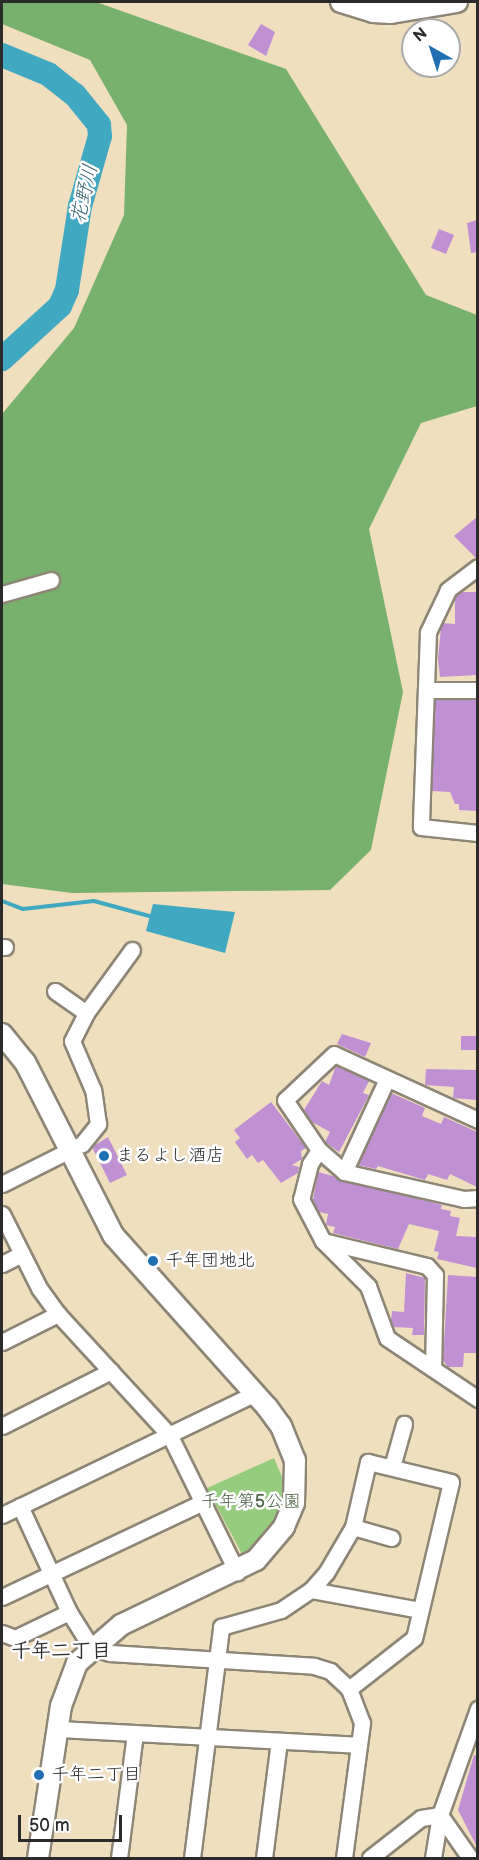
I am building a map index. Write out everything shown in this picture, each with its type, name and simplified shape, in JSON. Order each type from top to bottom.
[{"type":"street","points":[[341,2],[373,12],[391,13],[457,2]]},
{"type":"street","points":[[477,567],[448,590],[428,632],[421,827],[477,833]]},
{"type":"street","points":[[2,594],[51,580]]},
{"type":"street","points":[[427,690],[477,690]]},
{"type":"street","points":[[2,1184],[82,1144],[98,1124],[93,1090],[72,1041],[86,1013],[132,950]]},
{"type":"street","points":[[55,991],[86,1013]]},
{"type":"street","points":[[2,1034],[25,1062],[113,1235],[255,1393],[281,1426],[291,1444],[296,1482],[294,1503],[284,1527],[263,1553],[237,1572],[121,1626],[91,1647],[68,1680],[57,1729],[38,1858]]},
{"type":"street","points":[[477,1120],[334,1054],[285,1100],[319,1150],[344,1172],[464,1199],[477,1198]]},
{"type":"street","points":[[344,1172],[387,1078]]},
{"type":"street","points":[[319,1150],[310,1164],[301,1199],[323,1241],[368,1286],[387,1338],[477,1399]]},
{"type":"street","points":[[2,1214],[22,1254],[58,1314],[170,1436],[237,1572]]},
{"type":"street","points":[[323,1241],[427,1266],[435,1275],[433,1368]]},
{"type":"street","points":[[2,1264],[22,1254]]},
{"type":"street","points":[[2,1342],[58,1314]]},
{"type":"street","points":[[2,1426],[111,1371]]},
{"type":"street","points":[[2,1515],[170,1436],[255,1393]]},
{"type":"street","points":[[392,1467],[404,1424]]},
{"type":"street","points":[[192,1858],[219,1660],[221,1627],[281,1610],[311,1590],[326,1573],[353,1527],[368,1462],[451,1482],[414,1638],[349,1689]]},
{"type":"street","points":[[2,1597],[203,1502]]},
{"type":"street","points":[[20,1506],[69,1612],[91,1647],[110,1653],[314,1666],[330,1671],[349,1689],[359,1708],[359,1745],[344,1858]]},
{"type":"street","points":[[353,1527],[391,1538]]},
{"type":"street","points":[[311,1590],[420,1610]]},
{"type":"street","points":[[2,1634],[15,1638],[69,1612]]},
{"type":"street","points":[[433,1858],[440,1815],[477,1709]]},
{"type":"street","points":[[57,1729],[359,1745]]},
{"type":"street","points":[[119,1858],[135,1733]]},
{"type":"street","points":[[264,1858],[279,1741]]},
{"type":"street","points":[[370,1858],[421,1818],[440,1815]]},
{"type":"street","points":[[440,1815],[470,1858]]},
{"type":"green space","points":[[2,2],[96,2],[286,69],[426,295],[477,315],[477,406],[421,423],[369,529],[403,692],[371,850],[330,890],[72,893],[2,884],[2,414],[74,328],[124,215],[127,125],[90,60],[2,24]]},
{"type":"green space","name":"千年第5公園","points":[[274,1458],[285,1484],[281,1511],[267,1537],[243,1556],[207,1488]]},
{"type":"water","points":[[153,904],[235,912],[225,953],[146,931]]},
{"type":"building","points":[[261,24],[275,32],[266,56],[248,45]]},
{"type":"building","points":[[477,220],[477,252],[471,253],[467,223]]},
{"type":"building","points":[[439,229],[454,235],[446,254],[431,248]]},
{"type":"building","points":[[477,517],[477,557],[476,558],[454,536]]},
{"type":"building","points":[[462,592],[477,592],[477,675],[440,677],[438,659],[441,627],[443,623],[455,624],[455,597]]},
{"type":"building","points":[[435,700],[477,700],[477,811],[459,810],[459,804],[455,804],[450,792],[432,791]]},
{"type":"building","points":[[342,1034],[371,1043],[365,1057],[337,1044]]},
{"type":"building","points":[[461,1036],[477,1036],[477,1050],[461,1050]]},
{"type":"building","points":[[336,1066],[369,1081],[363,1093],[369,1095],[339,1152],[325,1142],[330,1132],[312,1122],[304,1110],[322,1081],[329,1085]]},
{"type":"building","points":[[426,1069],[476,1070],[477,1100],[453,1098],[454,1087],[425,1085]]},
{"type":"building","points":[[391,1093],[425,1108],[422,1116],[441,1124],[444,1117],[477,1132],[477,1187],[450,1174],[447,1180],[428,1174],[425,1180],[378,1166],[376,1169],[358,1165]]},
{"type":"building","points":[[271,1102],[306,1148],[301,1151],[302,1159],[292,1165],[299,1167],[298,1173],[281,1183],[263,1160],[258,1163],[252,1155],[247,1159],[235,1142],[240,1138],[234,1130]]},
{"type":"building","points":[[108,1137],[127,1175],[110,1183],[92,1147]]},
{"type":"building","points":[[318,1172],[442,1205],[441,1209],[451,1211],[450,1216],[460,1218],[456,1236],[477,1237],[477,1268],[437,1259],[439,1252],[434,1251],[439,1231],[409,1224],[398,1249],[333,1233],[335,1227],[326,1225],[328,1214],[319,1212],[313,1200]]},
{"type":"building","points":[[406,1273],[425,1278],[424,1335],[412,1335],[413,1328],[393,1327],[391,1321],[392,1311],[404,1312]]},
{"type":"building","points":[[448,1275],[477,1277],[477,1353],[464,1353],[463,1367],[448,1367],[443,1360]]},
{"type":"building","points":[[474,1755],[477,1756],[477,1847],[458,1810]]},
{"type":"waterway","name":"花野川","points":[[2,55],[48,74],[75,95],[99,125],[100,136],[80,206],[67,290],[60,306],[2,359]]},
{"type":"waterway","points":[[2,901],[23,909],[94,901],[153,917]]},
{"type":"place","name":"まるよし酒店","points":[[104,1156]]},
{"type":"place","name":"千年団地北","points":[[153,1261]]},
{"type":"place","name":"千年二丁目","points":[[39,1775]]},
{"type":"district","name":"千年二丁目","points":[[61,1651]]}]
